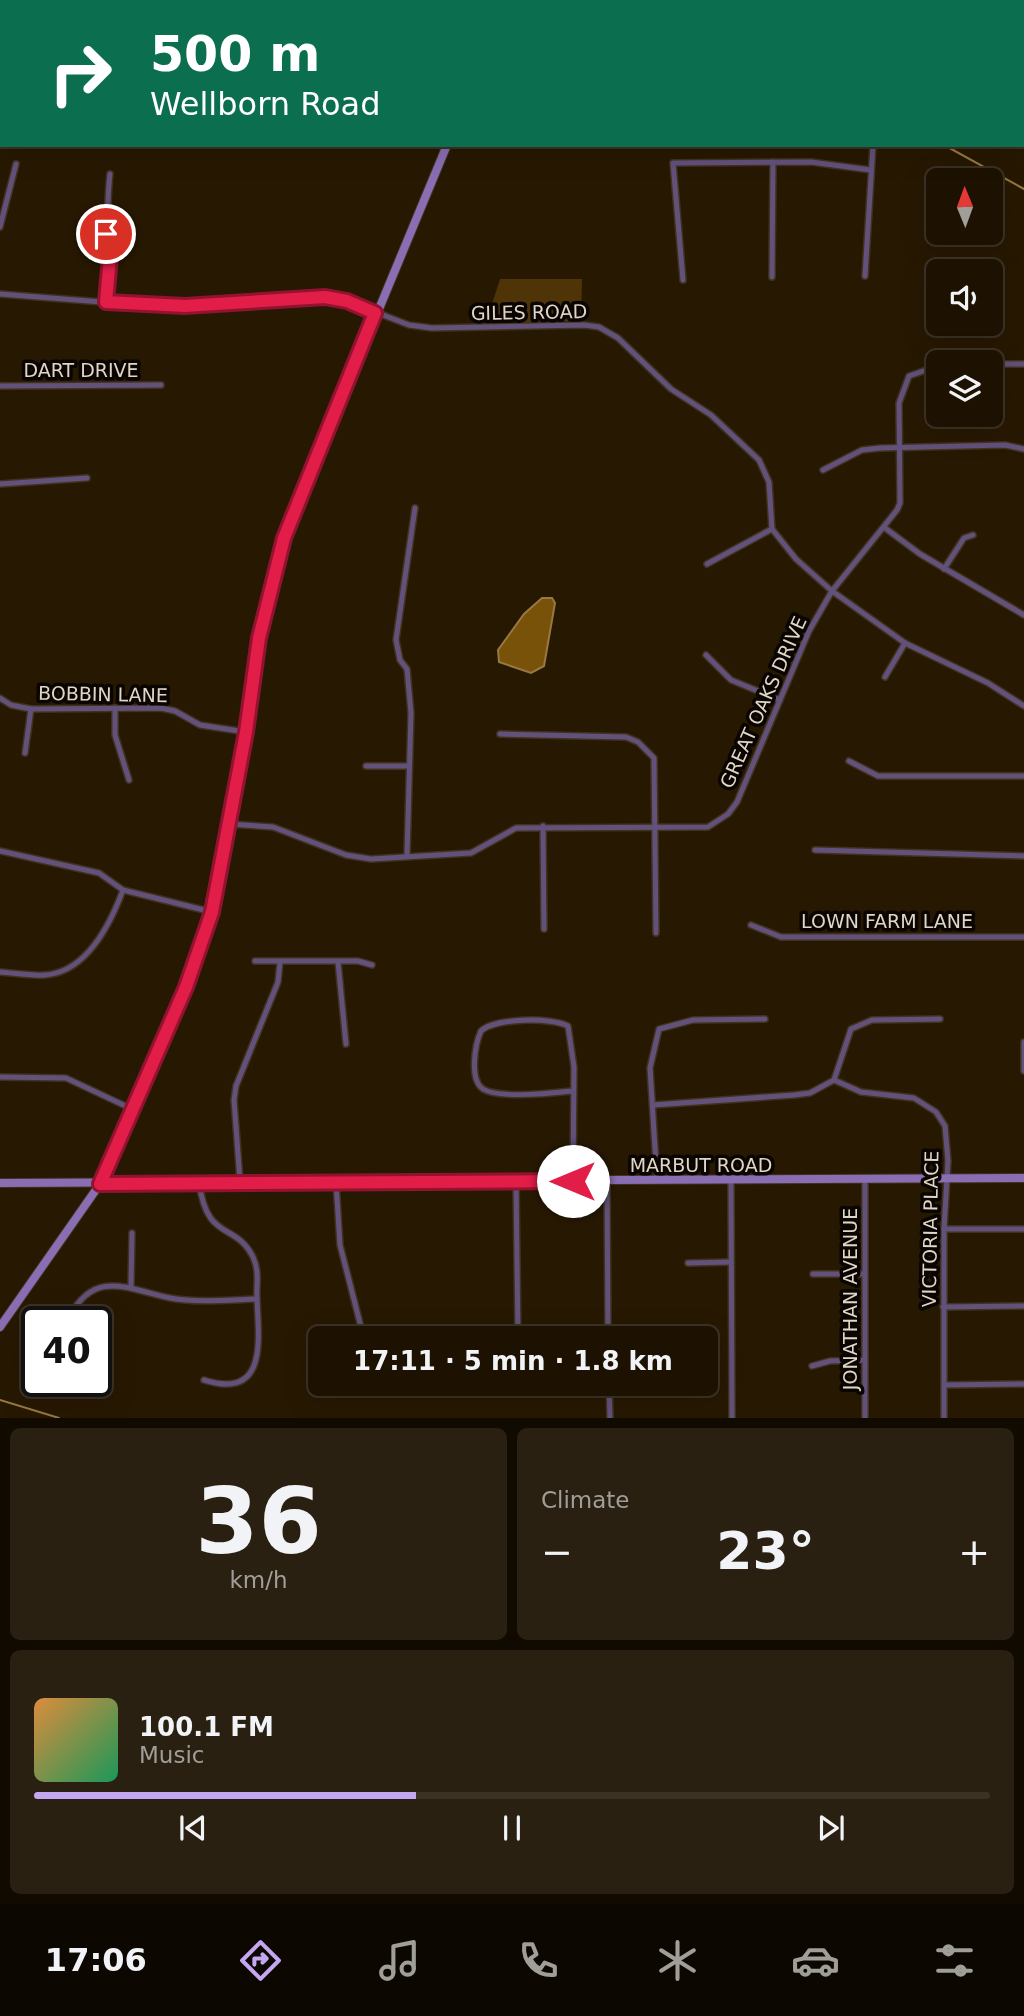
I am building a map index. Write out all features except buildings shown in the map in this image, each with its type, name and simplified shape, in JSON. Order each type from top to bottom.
[{"type":"street","points":[[0,1327],[18,1297],[100,1184],[186,987],[212,912],[246,732],[259,638],[284,538],[375,313],[446,147]]},
{"type":"street","points":[[865,275],[873,147]]},
{"type":"street","points":[[772,277],[773,162]]},
{"type":"street","points":[[683,281],[673,163],[811,162],[871,170]]},
{"type":"street","points":[[0,227],[16,164]]},
{"type":"street","points":[[106,302],[110,256],[106,234],[110,174]]},
{"type":"street","name":"GILES ROAD","points":[[0,294],[185,306],[325,297],[347,301],[409,325],[432,328],[576,324],[599,327],[618,338],[671,390],[711,415],[759,460],[769,482],[772,529]]},
{"type":"street","points":[[1003,364],[1024,364]]},
{"type":"street","name":"GREAT OAKS DRIVE","points":[[229,824],[273,827],[346,855],[371,859],[471,853],[503,833],[543,826],[708,827],[728,814],[737,802],[809,631],[832,591],[885,528],[900,503],[899,403],[909,376],[926,370]]},
{"type":"street","name":"DART DRIVE","points":[[0,386],[161,384]]},
{"type":"street","points":[[823,470],[862,450],[1005,445],[1024,449]]},
{"type":"street","points":[[0,484],[87,478]]},
{"type":"street","points":[[407,855],[411,713],[407,669],[400,660],[396,640],[415,508]]},
{"type":"street","points":[[885,528],[944,569],[1024,615]]},
{"type":"street","points":[[707,564],[772,529],[796,559],[832,591],[905,643],[988,683],[1024,706]]},
{"type":"street","points":[[944,569],[964,538],[973,535]]},
{"type":"street","points":[[885,677],[905,643]]},
{"type":"street","points":[[706,655],[731,680],[780,700]]},
{"type":"street","name":"BOBBIN LANE","points":[[0,698],[11,705],[32,709],[161,708],[175,711],[200,725],[246,732]]},
{"type":"street","points":[[115,708],[116,735],[129,780]]},
{"type":"street","points":[[25,753],[32,709]]},
{"type":"street","points":[[500,734],[626,737],[638,742],[654,758],[657,827],[656,933]]},
{"type":"street","points":[[849,761],[878,776],[1024,776]]},
{"type":"street","points":[[366,766],[408,766]]},
{"type":"street","points":[[543,826],[544,929]]},
{"type":"street","points":[[815,850],[1024,856]]},
{"type":"street","points":[[0,851],[99,873],[123,890],[212,912]]},
{"type":"street","points":[[0,972],[44,975],[59,972],[75,964],[113,918],[123,890]]},
{"type":"street","name":"LOWN FARM LANE","points":[[751,925],[781,937],[1024,937]]},
{"type":"street","points":[[255,961],[372,965]]},
{"type":"street","points":[[240,1181],[234,1100],[236,1086],[278,982],[280,962]]},
{"type":"street","points":[[338,962],[346,1044]]},
{"type":"street","points":[[657,1180],[650,1068],[659,1030],[693,1020],[765,1019]]},
{"type":"street","points":[[653,1105],[810,1093],[834,1080],[851,1030],[872,1020],[940,1019]]},
{"type":"street","points":[[572,1091],[496,1093],[482,1089],[477,1083],[476,1063],[481,1031],[495,1022],[506,1021],[554,1021],[568,1026],[573,1049],[573,1181]]},
{"type":"street","points":[[1024,1042],[1024,1071]]},
{"type":"street","points":[[0,1077],[66,1078],[132,1109]]},
{"type":"street","name":"VICTORIA PLACE","points":[[834,1080],[861,1092],[914,1098],[936,1112],[947,1137],[943,1307],[944,1418]]},
{"type":"street","name":"MARBUT ROAD","points":[[0,1183],[1024,1178]]},
{"type":"street","name":"JONATHAN AVENUE","points":[[865,1418],[866,1180]]},
{"type":"street","points":[[516,1181],[518,1326]]},
{"type":"street","points":[[607,1181],[608,1326]]},
{"type":"street","points":[[731,1181],[732,1418]]},
{"type":"street","points":[[199,1182],[202,1206],[209,1220],[245,1244],[258,1274],[259,1344],[255,1363],[247,1378],[224,1385],[204,1380]]},
{"type":"street","points":[[336,1182],[340,1245],[360,1326]]},
{"type":"street","points":[[80,1184],[87,1204]]},
{"type":"street","points":[[944,1229],[1024,1229]]},
{"type":"street","points":[[131,1286],[132,1233]]},
{"type":"street","points":[[688,1263],[731,1262]]},
{"type":"street","points":[[813,1274],[865,1274]]},
{"type":"street","points":[[76,1306],[92,1292],[109,1285],[131,1286],[170,1298],[257,1299]]},
{"type":"street","points":[[943,1307],[1024,1306]]},
{"type":"street","points":[[811,1366],[831,1361],[865,1360]]},
{"type":"street","points":[[944,1385],[1024,1384]]},
{"type":"street","points":[[609,1396],[610,1418]]},
{"type":"shaded area","points":[[500,279],[582,279],[581,321],[486,323]]},
{"type":"shaded area","points":[[542,598],[552,598],[555,603],[544,666],[531,673],[499,662],[498,650],[524,614]]},
{"type":"waterway","points":[[948,147],[1024,189]]},
{"type":"waterway","points":[[0,1400],[59,1418]]},
{"type":"route","points":[[106,234],[110,256],[106,302],[185,306],[325,297],[347,301],[375,313],[284,538],[273,578],[259,638],[246,732],[212,912],[186,987],[100,1184],[240,1181],[573,1181]]}]
